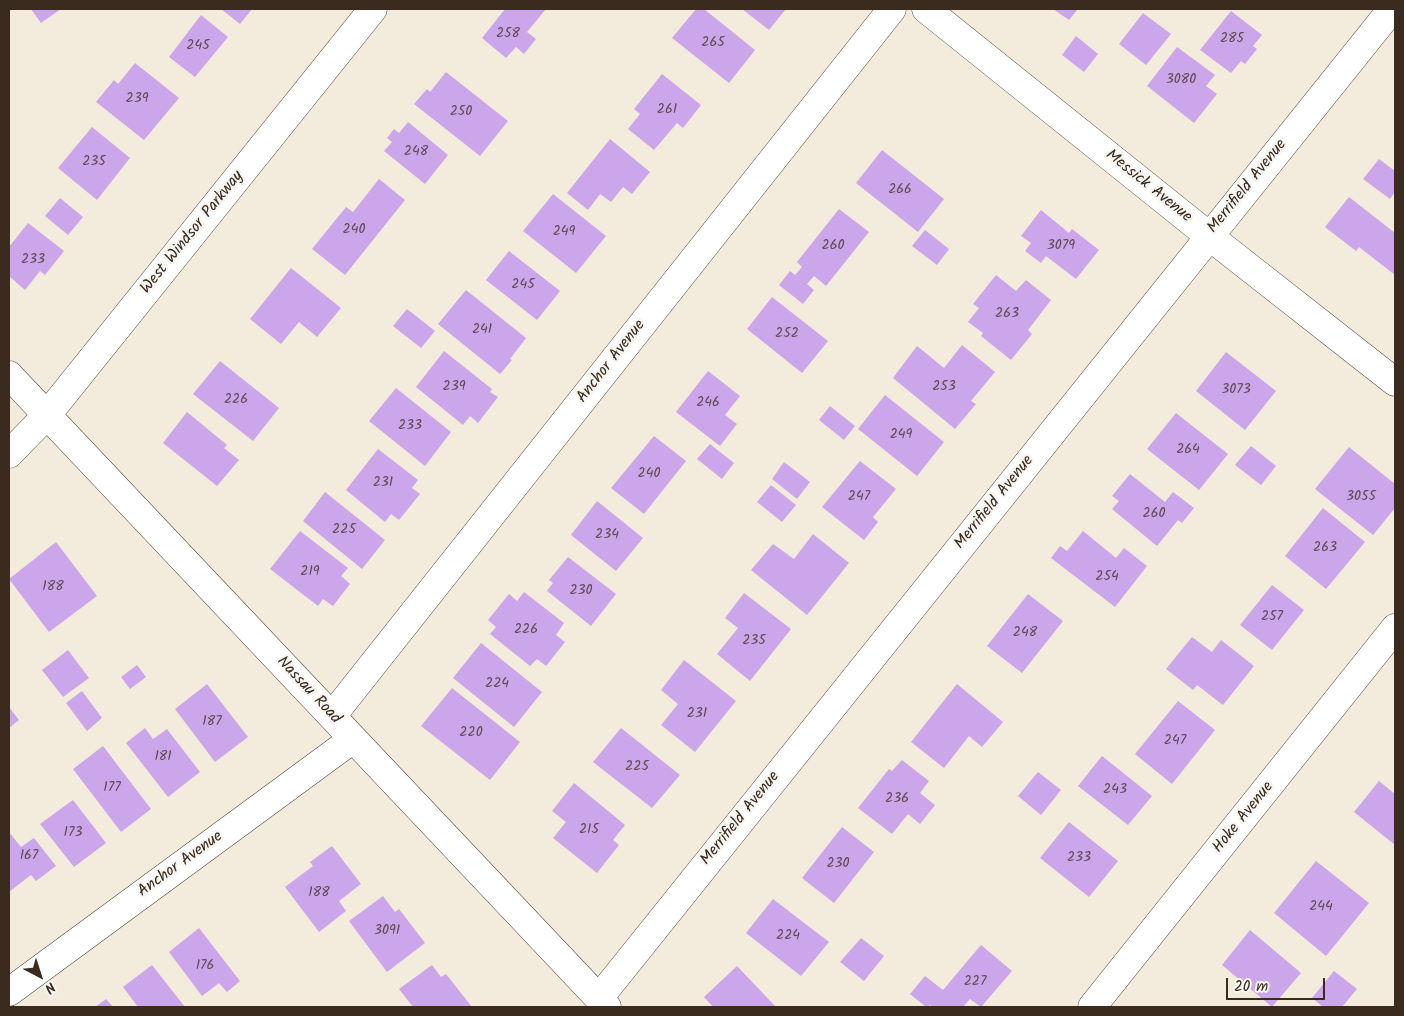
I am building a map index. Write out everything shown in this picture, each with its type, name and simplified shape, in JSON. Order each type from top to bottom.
[{"type":"street","name":"West Windsor Parkway","points":[[9,454],[47,416],[373,9]]},
{"type":"street","name":"Anchor Avenue","points":[[332,716],[892,9]]},
{"type":"street","name":"Messick Avenue","points":[[926,9],[1209,236],[1395,382]]},
{"type":"street","name":"Merrifield Avenue","points":[[603,1003],[1209,236],[1392,9]]},
{"type":"street","name":"Nassau Road","points":[[9,375],[603,1003]]},
{"type":"street","name":"Hoke Avenue","points":[[1092,1007],[1395,628]]},
{"type":"street","name":"Anchor Avenue","points":[[9,992],[353,739]]},
{"type":"building","points":[[31,9],[61,9],[41,23]]},
{"type":"building","points":[[221,9],[252,9],[240,24]]},
{"type":"building","points":[[505,9],[546,9],[527,32],[536,39],[524,54],[516,47],[506,58],[482,38]]},
{"type":"building","points":[[696,9],[704,9],[755,50],[729,83],[672,38]]},
{"type":"building","points":[[742,9],[786,9],[769,30]]},
{"type":"building","points":[[1053,9],[1078,9],[1069,20]]},
{"type":"building","points":[[1231,11],[1262,35],[1253,46],[1257,49],[1245,64],[1241,61],[1231,73],[1200,50]]},
{"type":"building","points":[[1143,13],[1171,34],[1146,65],[1119,44]]},
{"type":"building","points":[[201,15],[228,37],[195,77],[169,57]]},
{"type":"building","points":[[1076,36],[1098,54],[1084,72],[1062,55]]},
{"type":"building","points":[[1177,47],[1215,75],[1206,86],[1217,94],[1194,123],[1147,86]]},
{"type":"building","points":[[135,63],[179,98],[144,140],[96,102],[114,80],[118,84]]},
{"type":"building","points":[[446,72],[508,121],[480,156],[414,104],[427,89],[430,92]]},
{"type":"building","points":[[662,74],[701,105],[683,128],[677,123],[654,150],[628,129],[640,114],[634,109]]},
{"type":"building","points":[[408,122],[448,155],[425,184],[384,151],[392,142],[387,138],[394,129],[399,133]]},
{"type":"building","points":[[92,127],[130,158],[97,200],[58,168]]},
{"type":"building","points":[[610,139],[650,172],[632,194],[623,187],[611,202],[600,194],[588,210],[567,193]]},
{"type":"building","points":[[882,150],[944,199],[918,232],[856,183]]},
{"type":"building","points":[[1379,159],[1395,171],[1395,192],[1390,199],[1363,179]]},
{"type":"building","points":[[379,179],[405,200],[345,275],[312,249],[346,207],[353,212]]},
{"type":"building","points":[[553,194],[606,236],[576,273],[523,231]]},
{"type":"building","points":[[1349,197],[1395,233],[1395,275],[1359,247],[1356,251],[1325,227]]},
{"type":"building","points":[[60,198],[83,217],[68,235],[45,216]]},
{"type":"building","points":[[839,209],[869,232],[826,286],[814,276],[807,284],[814,290],[803,304],[779,285],[790,271],[795,275],[802,267],[797,262]]},
{"type":"building","points":[[1041,210],[1069,233],[1072,229],[1099,250],[1076,279],[1046,256],[1041,263],[1025,251],[1031,243],[1021,236]]},
{"type":"building","points":[[28,223],[64,251],[45,275],[40,271],[25,290],[9,276],[9,247]]},
{"type":"building","points":[[925,230],[949,249],[937,265],[912,246]]},
{"type":"building","points":[[509,251],[560,291],[537,320],[486,280]]},
{"type":"building","points":[[291,268],[341,308],[317,337],[299,322],[281,344],[250,319]]},
{"type":"building","points":[[996,275],[1016,291],[1026,280],[1051,300],[1028,330],[1032,334],[1011,360],[981,336],[983,333],[968,322],[979,308],[973,304]]},
{"type":"building","points":[[466,290],[526,338],[510,359],[512,360],[500,374],[438,324]]},
{"type":"building","points":[[772,297],[828,341],[802,373],[747,329]]},
{"type":"building","points":[[407,309],[435,331],[421,348],[393,326]]},
{"type":"building","points":[[962,345],[995,372],[971,401],[976,404],[955,429],[893,378],[917,346],[944,368]]},
{"type":"building","points":[[444,351],[492,389],[490,392],[498,397],[478,423],[470,416],[463,425],[416,387]]},
{"type":"building","points":[[1226,352],[1276,391],[1245,430],[1196,391]]},
{"type":"building","points":[[220,361],[279,408],[253,441],[193,394]]},
{"type":"building","points":[[708,371],[740,396],[725,415],[737,424],[720,446],[676,412]]},
{"type":"building","points":[[396,388],[451,432],[425,466],[369,421]]},
{"type":"building","points":[[885,395],[944,442],[917,476],[858,429]]},
{"type":"building","points":[[830,406],[855,426],[844,440],[819,420]]},
{"type":"building","points":[[187,412],[227,445],[224,448],[239,460],[217,486],[163,443]]},
{"type":"building","points":[[1176,413],[1228,454],[1199,490],[1147,449]]},
{"type":"building","points":[[654,436],[686,461],[644,514],[611,488]]},
{"type":"building","points":[[710,444],[734,463],[722,479],[697,459]]},
{"type":"building","points":[[1251,446],[1276,466],[1261,485],[1235,465]]},
{"type":"building","points":[[1349,447],[1395,484],[1395,508],[1373,535],[1315,489]]},
{"type":"building","points":[[378,449],[418,480],[412,488],[420,494],[399,520],[391,514],[385,522],[346,490]]},
{"type":"building","points":[[860,461],[896,489],[873,517],[878,522],[864,540],[822,507]]},
{"type":"building","points":[[784,462],[810,482],[797,499],[772,479]]},
{"type":"building","points":[[1130,474],[1165,502],[1173,492],[1194,508],[1182,523],[1178,520],[1157,546],[1112,509],[1119,501],[1112,496]]},
{"type":"building","points":[[771,485],[796,505],[782,522],[757,502]]},
{"type":"building","points":[[325,492],[385,540],[362,569],[303,521]]},
{"type":"building","points":[[597,501],[643,538],[616,571],[571,535]]},
{"type":"building","points":[[1323,508],[1365,542],[1326,589],[1285,556]]},
{"type":"building","points":[[300,531],[348,568],[341,576],[350,584],[333,606],[323,599],[318,606],[270,569]]},
{"type":"building","points":[[1083,531],[1116,558],[1124,548],[1147,566],[1115,607],[1051,558],[1060,546],[1067,551]]},
{"type":"building","points":[[813,534],[849,563],[807,615],[751,570],[773,544],[794,559]]},
{"type":"building","points":[[56,542],[97,596],[49,632],[9,579]]},
{"type":"building","points":[[568,557],[616,594],[591,626],[547,591],[553,583],[549,580]]},
{"type":"building","points":[[1272,585],[1304,610],[1272,650],[1240,625]]},
{"type":"building","points":[[524,592],[564,623],[556,635],[565,642],[546,666],[537,659],[530,666],[490,634],[496,627],[488,620],[509,594],[517,601]]},
{"type":"building","points":[[744,593],[791,629],[750,681],[717,654],[738,628],[725,618]]},
{"type":"building","points":[[1028,594],[1063,621],[1022,673],[987,646]]},
{"type":"building","points":[[1192,637],[1212,652],[1221,640],[1254,666],[1223,705],[1197,685],[1193,690],[1166,669]]},
{"type":"building","points":[[481,643],[542,692],[514,727],[453,678]]},
{"type":"building","points":[[68,650],[89,678],[63,697],[42,670]]},
{"type":"building","points":[[684,660],[736,701],[695,752],[661,725],[678,704],[661,690]]},
{"type":"building","points":[[137,665],[146,677],[130,689],[121,677]]},
{"type":"building","points":[[207,684],[248,737],[215,762],[175,709]]},
{"type":"building","points":[[957,684],[1003,722],[982,747],[969,736],[944,768],[911,742]]},
{"type":"building","points":[[452,688],[520,742],[490,780],[421,726]]},
{"type":"building","points":[[82,691],[102,718],[87,731],[66,703]]},
{"type":"building","points":[[1178,701],[1215,730],[1172,784],[1135,754]]},
{"type":"building","points":[[9,707],[19,720],[9,728]]},
{"type":"building","points":[[145,728],[153,739],[167,729],[200,772],[168,797],[126,743]]},
{"type":"building","points":[[621,728],[680,775],[652,808],[593,762]]},
{"type":"building","points":[[103,746],[151,809],[121,832],[73,769]]},
{"type":"building","points":[[1102,756],[1152,796],[1128,825],[1078,786]]},
{"type":"building","points":[[902,760],[929,781],[920,793],[935,805],[920,824],[908,814],[892,834],[858,808],[889,769],[892,771]]},
{"type":"building","points":[[1038,772],[1061,790],[1041,815],[1018,796]]},
{"type":"building","points":[[1379,781],[1395,794],[1395,845],[1354,812]]},
{"type":"building","points":[[574,783],[625,825],[613,840],[619,845],[597,873],[553,838],[566,822],[552,811]]},
{"type":"building","points":[[73,800],[106,843],[74,867],[40,824]]},
{"type":"building","points":[[1069,822],[1118,861],[1089,897],[1040,858]]},
{"type":"building","points":[[842,827],[874,852],[834,903],[802,878]]},
{"type":"building","points":[[9,832],[21,847],[34,838],[56,866],[36,881],[31,875],[9,892]]},
{"type":"building","points":[[332,846],[361,884],[339,901],[346,911],[319,932],[285,887],[313,866],[310,862]]},
{"type":"building","points":[[1316,861],[1369,903],[1326,956],[1274,913]]},
{"type":"building","points":[[383,896],[395,912],[399,909],[425,943],[387,972],[349,921]]},
{"type":"building","points":[[773,899],[829,942],[801,976],[746,933]]},
{"type":"building","points":[[199,928],[240,981],[227,992],[219,983],[202,996],[169,952]]},
{"type":"building","points":[[1250,930],[1301,973],[1272,1007],[1222,965]]},
{"type":"building","points":[[861,938],[884,956],[864,981],[840,962]]},
{"type":"building","points":[[981,945],[1012,971],[981,1007],[970,999],[963,1007],[933,1007],[930,1005],[926,1007],[910,994],[925,976],[943,990]]},
{"type":"building","points":[[152,965],[185,1007],[138,1007],[123,987]]},
{"type":"building","points":[[432,965],[441,977],[446,974],[472,1007],[413,1007],[399,989]]},
{"type":"building","points":[[737,966],[776,1007],[713,1007],[704,997]]},
{"type":"building","points":[[1334,971],[1357,989],[1342,1007],[1323,1007],[1312,998]]},
{"type":"building","points":[[106,999],[113,1007],[95,1007]]}]
